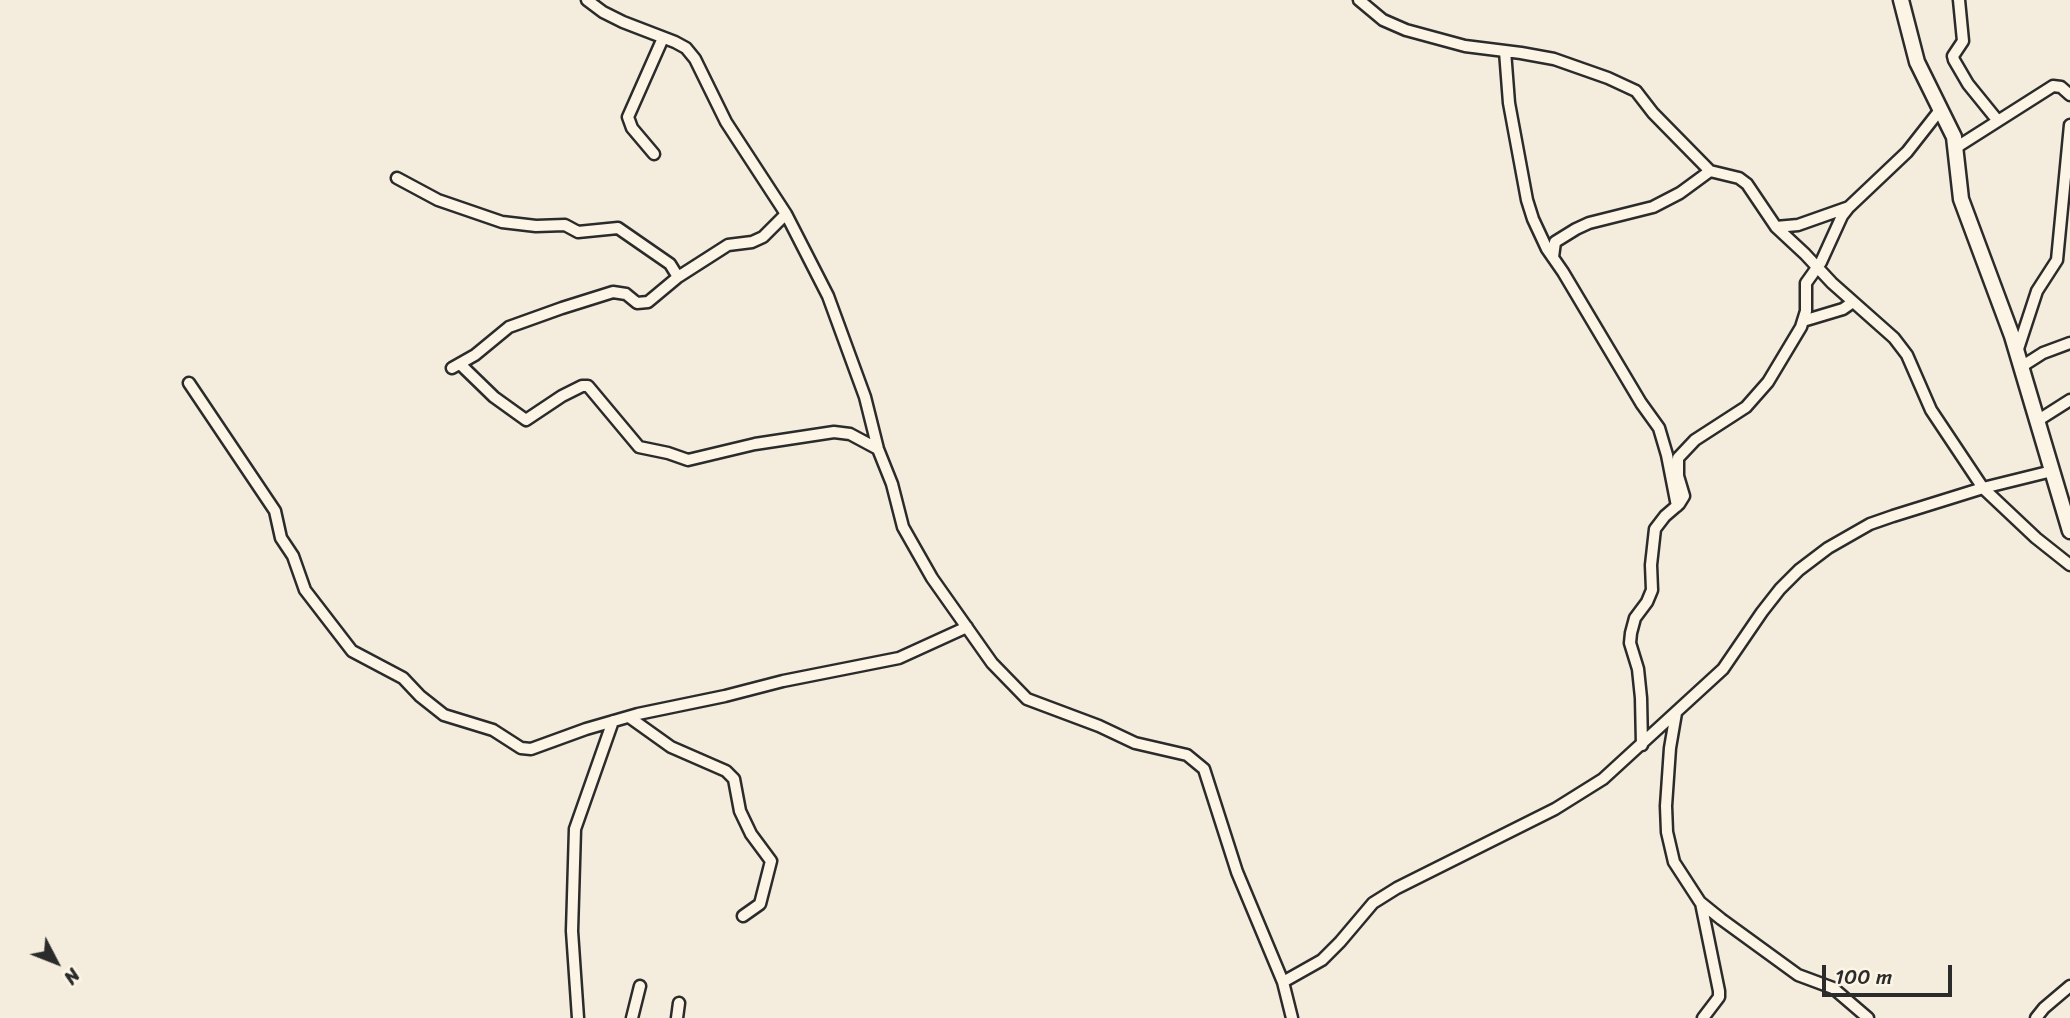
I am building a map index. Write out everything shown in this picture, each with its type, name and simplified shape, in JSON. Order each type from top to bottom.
[{"type":"street","points":[[587,0],[623,22],[686,48],[695,59],[726,122],[786,214],[818,275],[865,397],[878,449],[892,484],[903,527],[927,570],[992,663],[1027,699],[1100,726],[1135,743],[1180,752],[1198,762],[1208,777],[1237,872],[1283,982],[1292,1018]]},
{"type":"street","points":[[1359,0],[1383,20],[1406,30],[1465,46],[1555,60],[1632,88],[1640,94],[1653,113],[1710,171],[1743,180],[1776,227],[1902,347],[1931,410],[1983,488],[2036,538],[2070,565]]},
{"type":"street","points":[[1901,0],[1917,62],[1954,137],[1961,199],[2016,352],[2070,531]]},
{"type":"street","points":[[1959,0],[1963,41],[1953,57],[1954,61],[1968,85],[1998,121]]},
{"type":"street","points":[[654,155],[632,128],[628,117],[663,38]]},
{"type":"street","points":[[1505,51],[1509,103],[1533,219],[1553,258],[1659,428],[1677,506]]},
{"type":"street","points":[[1956,147],[2053,86],[2061,87],[2070,95]]},
{"type":"street","points":[[1642,745],[1641,698],[1638,669],[1630,643],[1631,634],[1635,618],[1647,602],[1651,590],[1655,529],[1684,496],[1677,465],[1682,452],[1752,401],[1798,334],[1806,311],[1806,283],[1849,206],[1907,152],[1940,110]]},
{"type":"street","points":[[2016,352],[2037,291],[2057,260],[2070,125]]},
{"type":"street","points":[[1553,258],[1555,242],[1576,229],[1589,223],[1653,208],[1680,193],[1710,171]]},
{"type":"street","points":[[397,178],[438,200],[502,222],[536,226],[565,225],[578,232],[618,228],[670,264],[678,277]]},
{"type":"street","points":[[1776,227],[1798,225],[1849,206]]},
{"type":"street","points":[[786,214],[770,232],[758,240],[728,246],[678,277],[648,302],[637,303],[626,294],[613,292],[518,323],[501,331],[456,366],[524,420],[569,392],[588,386],[639,447],[688,460],[755,444],[834,432],[850,435],[878,449]]},
{"type":"street","points":[[1803,321],[1843,309],[1853,302]]},
{"type":"street","points":[[2021,368],[2043,353],[2070,343]]},
{"type":"street","points":[[189,383],[275,511],[281,538],[293,556],[305,590],[355,653],[404,678],[444,715],[493,730],[521,748],[535,748],[629,717],[783,681],[899,658],[967,626]]},
{"type":"street","points":[[2037,421],[2070,401]]},
{"type":"street","points":[[1283,982],[1322,960],[1373,903],[1396,888],[1555,809],[1603,779],[1728,664],[1769,603],[1812,559],[1870,524],[1983,488],[2052,471]]},
{"type":"street","points":[[1676,713],[1667,778],[1667,832],[1674,862],[1700,902],[1784,967],[1833,988],[1868,1018]]},
{"type":"street","points":[[629,717],[671,747],[726,771],[735,781],[740,811],[751,834],[769,856],[771,864],[760,904],[743,916]]},
{"type":"street","points":[[578,1018],[572,931],[575,829],[613,721]]},
{"type":"street","points":[[1700,902],[1719,991],[1719,997],[1703,1018]]},
{"type":"street","points":[[632,1018],[640,986]]},
{"type":"street","points":[[2036,1018],[2070,986]]},
{"type":"street","points":[[677,1018],[679,1003]]}]
